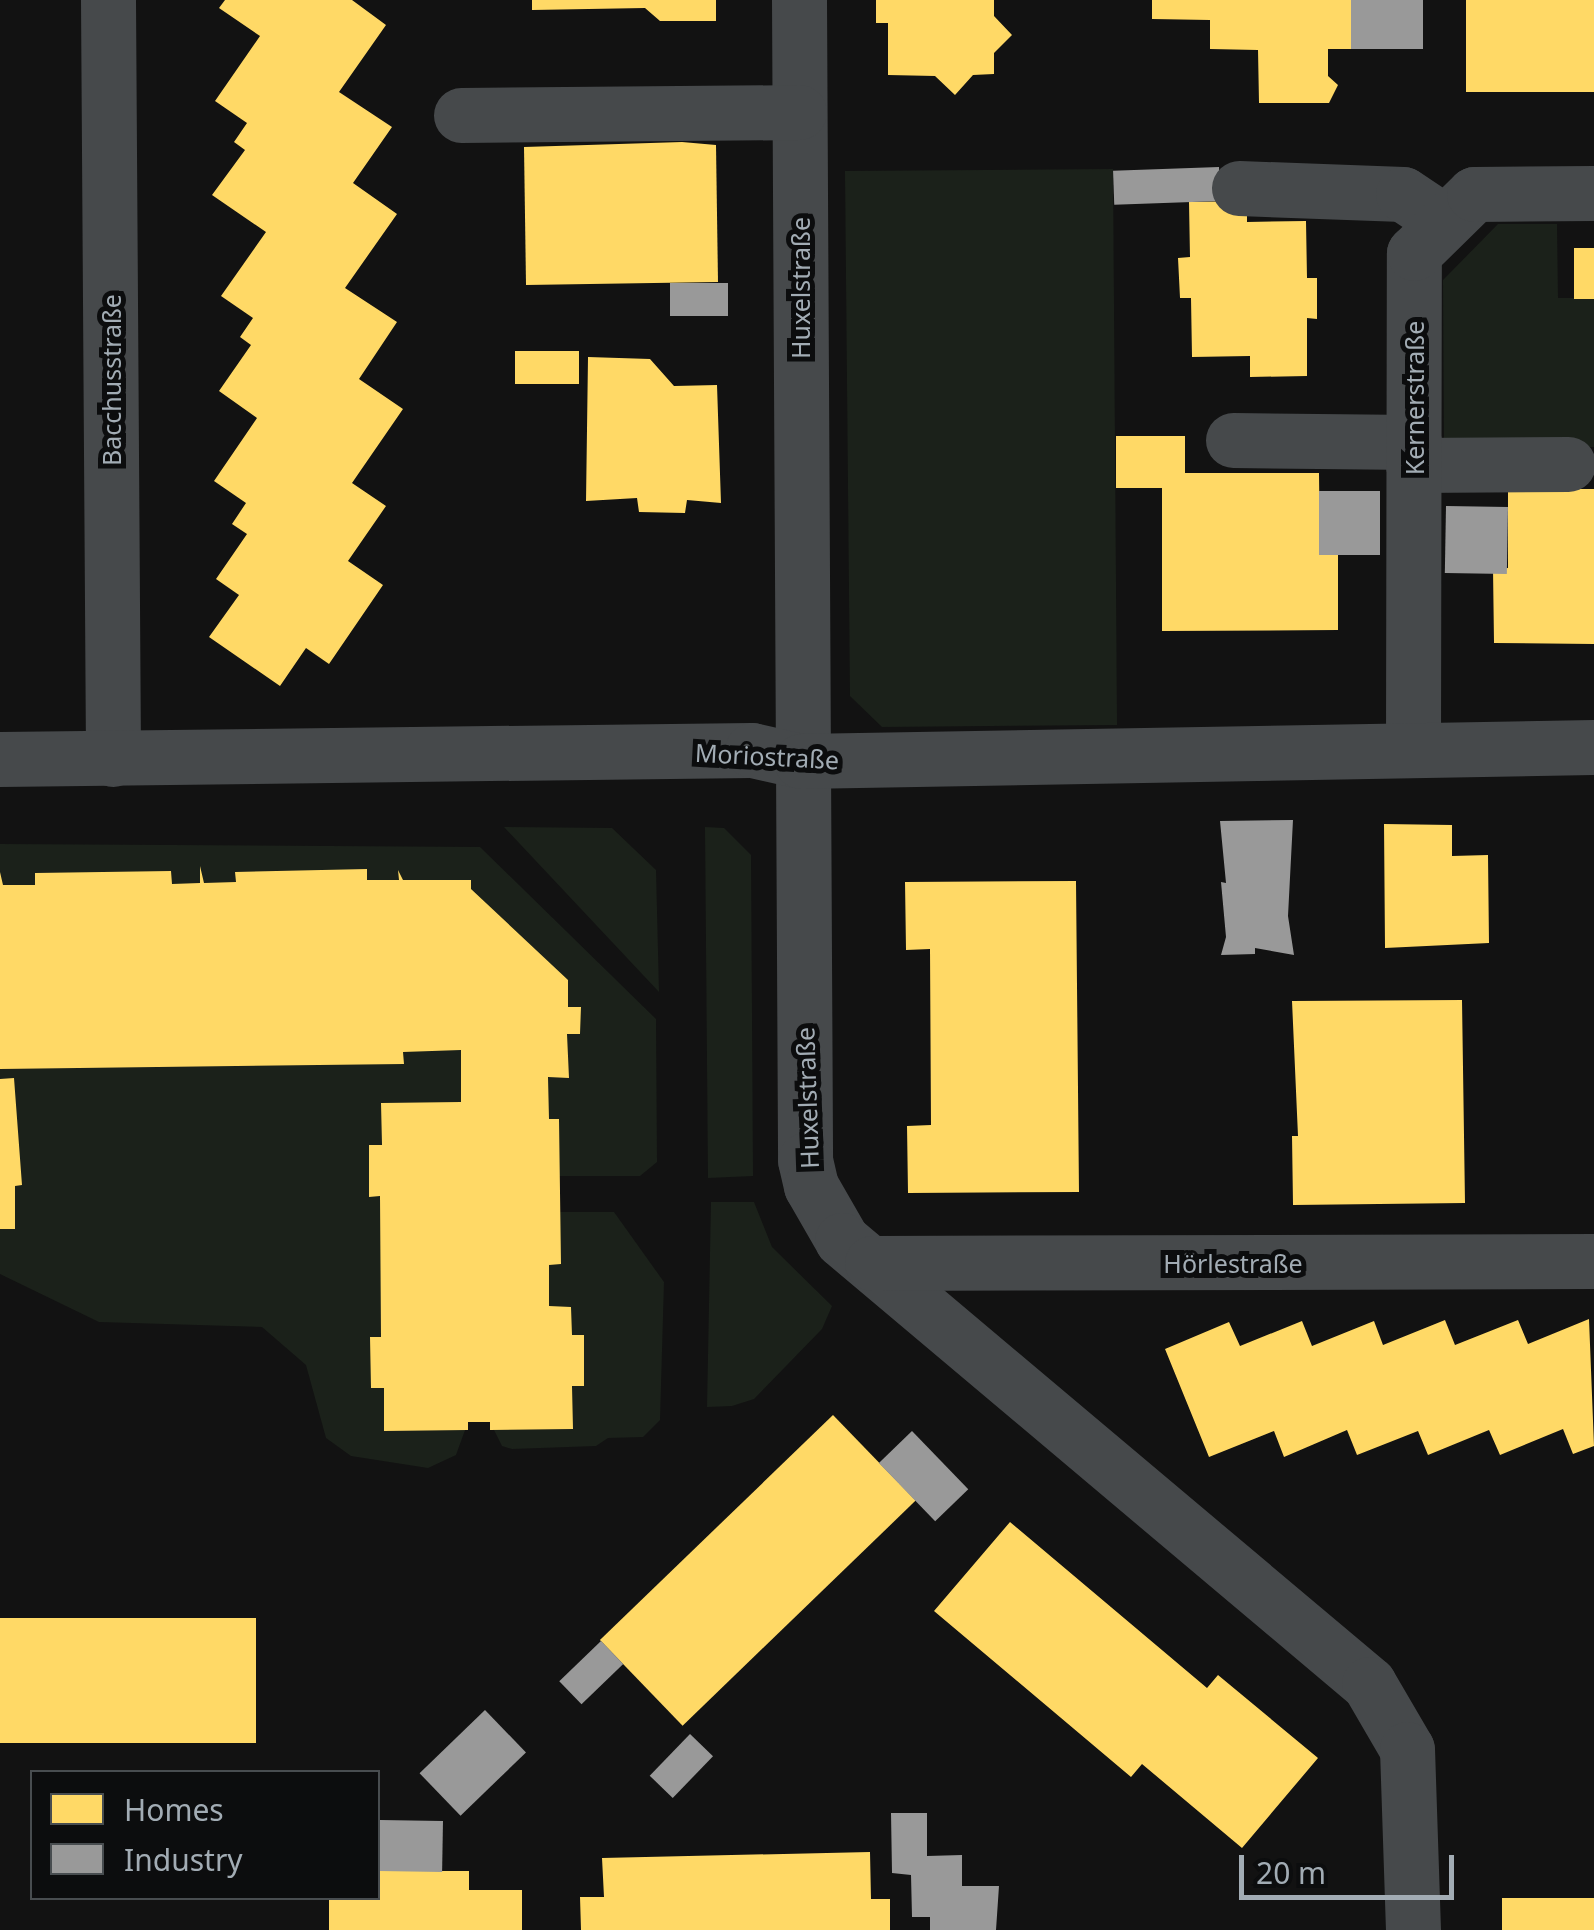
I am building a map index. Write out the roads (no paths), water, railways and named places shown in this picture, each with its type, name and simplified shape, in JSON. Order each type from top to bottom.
[{"type":"street","name":"Bacchusstraße","points":[[108,0],[113,760]]},
{"type":"street","name":"Huxelstraße","points":[[799,0],[805,1160],[821,1212],[872,1262],[1369,1684],[1407,1749],[1413,1930]]},
{"type":"street","points":[[461,115],[799,112]]},
{"type":"street","points":[[1239,188],[1403,194],[1445,222]]},
{"type":"street","name":"Kernerstraße","points":[[1413,746],[1414,253],[1474,194],[1594,193]]},
{"type":"street","points":[[1234,440],[1568,464]]},
{"type":"street","name":"Moriostraße","points":[[0,760],[752,750],[802,761],[1413,746],[1594,746]]},
{"type":"street","name":"Hörlestraße","points":[[872,1262],[1594,1261]]}]
